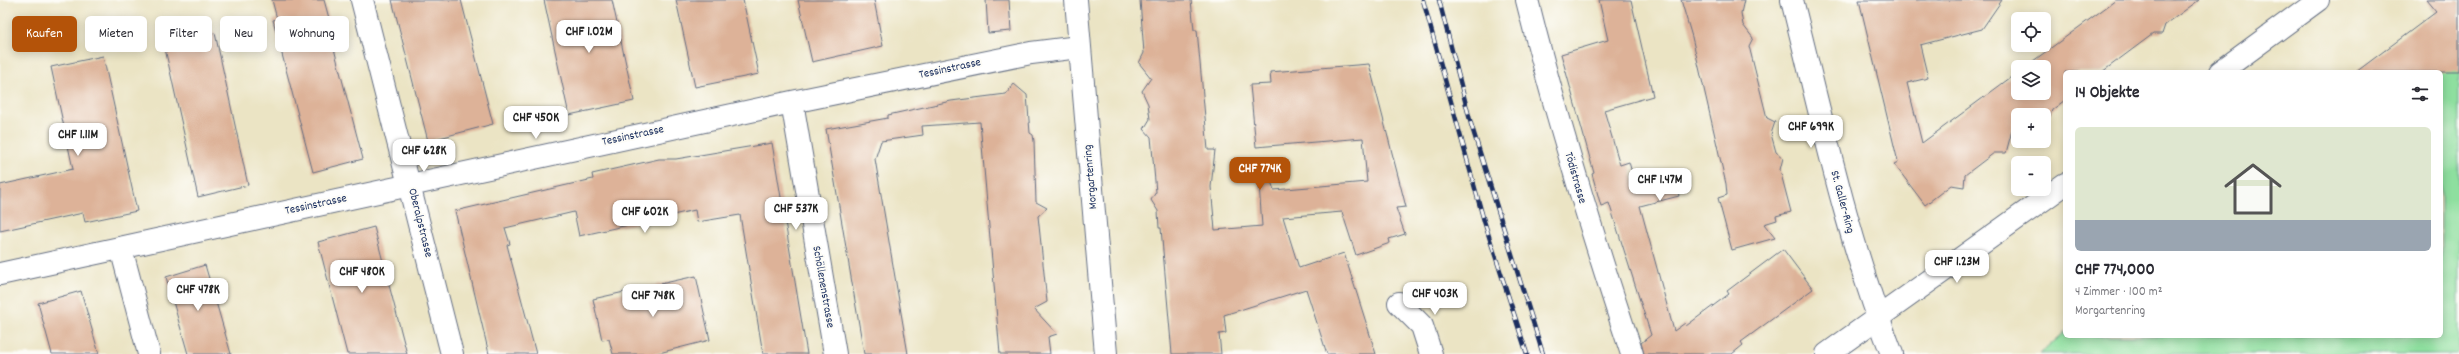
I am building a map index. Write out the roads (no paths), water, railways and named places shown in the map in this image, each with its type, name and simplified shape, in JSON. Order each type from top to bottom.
[{"type":"street","name":"Oberalpstrasse","points":[[362,0],[452,354]]},
{"type":"street","name":"Morgartenring","points":[[1076,0],[1106,354]]},
{"type":"street","name":"Tödistrasse","points":[[1527,0],[1544,70],[1590,228],[1632,354]]},
{"type":"street","name":"St. Galler-Ring","points":[[1792,0],[1846,220],[1878,318],[1892,354]]},
{"type":"street","points":[[2223,70],[2309,3]]},
{"type":"street","name":"Tessinstrasse","points":[[0,274],[792,102],[1032,53],[1079,47]]},
{"type":"street","name":"Schöllenenstrasse","points":[[792,102],[835,354]]},
{"type":"street","points":[[1827,354],[1909,298],[2063,185]]},
{"type":"street","points":[[120,248],[149,354]]},
{"type":"street","points":[[1399,303],[1422,326],[1431,354]]},
{"type":"railway","points":[[1423,0],[1484,221],[1527,354]]},
{"type":"railway","points":[[1439,0],[1471,124],[1543,354]]}]
